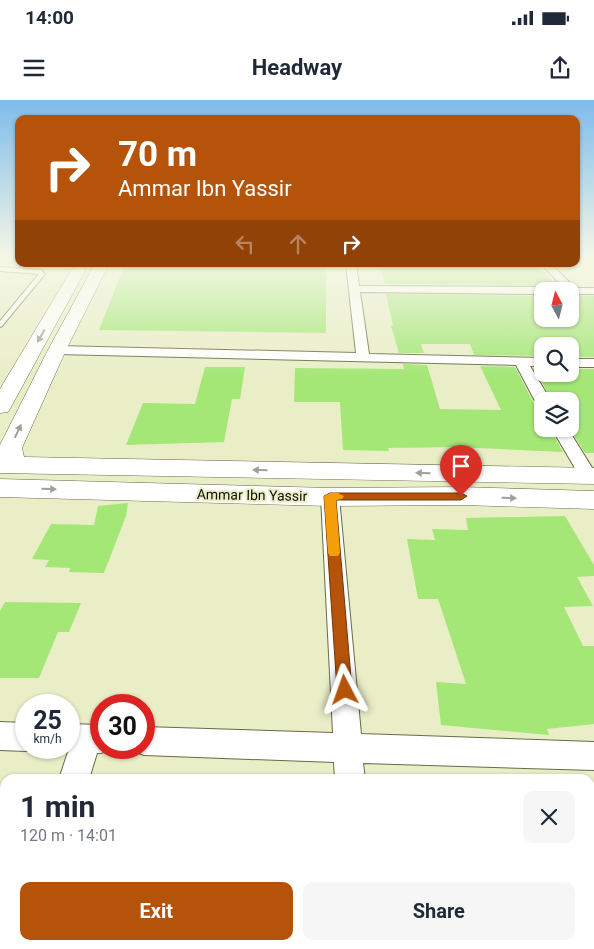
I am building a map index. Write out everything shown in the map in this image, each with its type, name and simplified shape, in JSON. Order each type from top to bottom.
[{"type":"street","points":[[0,407],[63,298]]},
{"type":"street","points":[[27,466],[12,462],[10,448],[84,298]]},
{"type":"street","points":[[355,298],[363,358]]},
{"type":"street","points":[[57,350],[534,362]]},
{"type":"street","points":[[520,361],[538,392]]},
{"type":"street","points":[[579,363],[594,363]]},
{"type":"street","points":[[565,437],[592,484]]},
{"type":"street","name":"Ammar Ibn Yassir","points":[[0,465],[592,484]]},
{"type":"street","name":"Ammar Ibn Yassir","points":[[0,488],[330,496],[461,496],[592,484]]},
{"type":"street","points":[[330,496],[350,774]]},
{"type":"street","points":[[0,736],[15,737]]},
{"type":"street","points":[[76,774],[86,739]]},
{"type":"street","points":[[155,741],[594,756]]},
{"type":"lane","points":[[0,325],[23,298]]},
{"type":"building","points":[[112,298],[326,298],[326,333],[99,330]]},
{"type":"building","points":[[387,298],[534,298],[534,328],[579,328],[579,298],[594,298],[594,357],[579,357],[579,337],[534,337],[534,356],[474,355],[470,344],[421,344],[424,353],[399,353],[391,326],[393,326]]},
{"type":"building","points":[[403,364],[427,365],[440,409],[501,410],[480,366],[515,367],[534,403],[534,437],[555,437],[563,452],[457,447],[388,448],[389,451],[343,450],[340,402],[294,402],[295,368],[404,369]]},
{"type":"building","points":[[205,367],[245,367],[240,399],[232,399],[224,442],[126,445],[143,403],[195,404]]},
{"type":"building","points":[[579,369],[594,369],[594,453],[585,453],[575,437],[579,437],[579,392],[548,392],[541,382],[579,382]]},
{"type":"building","points":[[128,503],[126,516],[104,573],[69,572],[70,568],[45,567],[49,560],[32,559],[51,524],[94,525],[98,506]]},
{"type":"building","points":[[565,516],[594,565],[594,576],[577,577],[593,606],[564,607],[583,646],[594,646],[594,724],[547,729],[549,735],[441,725],[436,682],[466,684],[438,599],[418,599],[407,539],[435,540],[432,529],[468,530],[466,518]]},
{"type":"building","points":[[5,602],[81,603],[69,632],[58,632],[39,678],[0,678],[0,611]]},
{"type":"slow traffic","points":[[334,553],[330,496],[338,496]]},
{"type":"route","points":[[345,690],[330,496],[461,496]]}]
